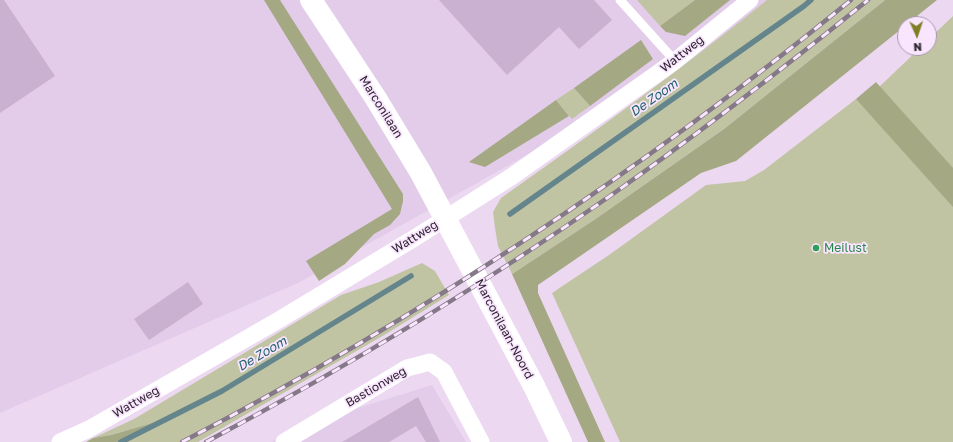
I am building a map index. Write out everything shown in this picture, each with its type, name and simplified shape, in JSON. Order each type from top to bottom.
[{"type":"street","name":"Marconilaan","points":[[311,0],[375,97],[421,173],[445,218]]},
{"type":"street","name":"Wattweg","points":[[60,442],[89,429],[277,321],[413,239],[511,177],[675,61],[750,0]]},
{"type":"street","name":"Marconilaan-Noord","points":[[445,218],[534,386],[561,442]]},
{"type":"street","name":"Bastionweg","points":[[284,442],[407,368],[430,362],[444,372],[481,442]]},
{"type":"lane","points":[[620,0],[675,61]]},
{"type":"shaded area","points":[[0,0],[804,0],[300,282],[0,413]]},
{"type":"shaded area","points":[[432,385],[466,442],[271,442],[297,427]]},
{"type":"green space","points":[[264,0],[280,0],[403,194],[400,214],[390,225],[374,234],[345,264],[319,281],[306,261],[392,209]]},
{"type":"green space","points":[[637,0],[695,0],[660,26]]},
{"type":"green space","points":[[695,0],[730,0],[685,36],[666,32],[660,26]]},
{"type":"green space","points":[[767,0],[885,0],[724,129],[594,220],[512,274],[498,246],[495,228],[493,212],[501,198],[669,77]]},
{"type":"green space","points":[[885,0],[937,0],[917,16],[897,16],[897,32],[736,161],[701,173],[538,285],[538,293],[605,442],[588,442],[512,274],[594,220],[724,129]]},
{"type":"green space","points":[[953,16],[953,175],[879,87],[912,56],[937,56],[937,31]]},
{"type":"green space","points":[[641,40],[653,59],[590,106],[574,88]]},
{"type":"green space","points":[[876,82],[953,168],[953,207],[856,99]]},
{"type":"green space","points":[[574,88],[590,106],[572,119],[556,100]]},
{"type":"green space","name":"Meilust","points":[[856,99],[953,185],[953,442],[620,442],[552,293],[609,255],[706,185],[745,181],[764,170]]},
{"type":"green space","points":[[556,100],[569,116],[485,167],[469,162]]},
{"type":"green space","points":[[422,263],[435,271],[449,295],[386,334],[198,442],[120,442],[151,424],[111,435],[93,438],[134,419],[341,295],[379,282]]},
{"type":"green space","points":[[153,423],[120,442],[86,442],[93,438],[111,435]]},
{"type":"building","points":[[0,0],[4,0],[55,76],[0,113]]},
{"type":"building","points":[[439,0],[594,0],[612,20],[579,49],[559,27],[507,75]]},
{"type":"building","points":[[188,282],[203,304],[149,340],[134,319]]},
{"type":"building","points":[[418,397],[440,442],[426,442],[416,426],[389,442],[342,442]]},
{"type":"waterway","name":"De Zoom","points":[[510,214],[811,0]]},
{"type":"waterway","name":"De Zoom","points":[[121,442],[222,391],[411,276]]},
{"type":"railway","points":[[182,442],[271,394],[358,344],[444,292],[528,238],[693,123],[851,0]]},
{"type":"railway","points":[[206,442],[361,356],[462,294],[561,230],[643,173],[708,125],[773,76],[868,0]]},
{"type":"place","name":"Meilust","points":[[816,248]]}]
